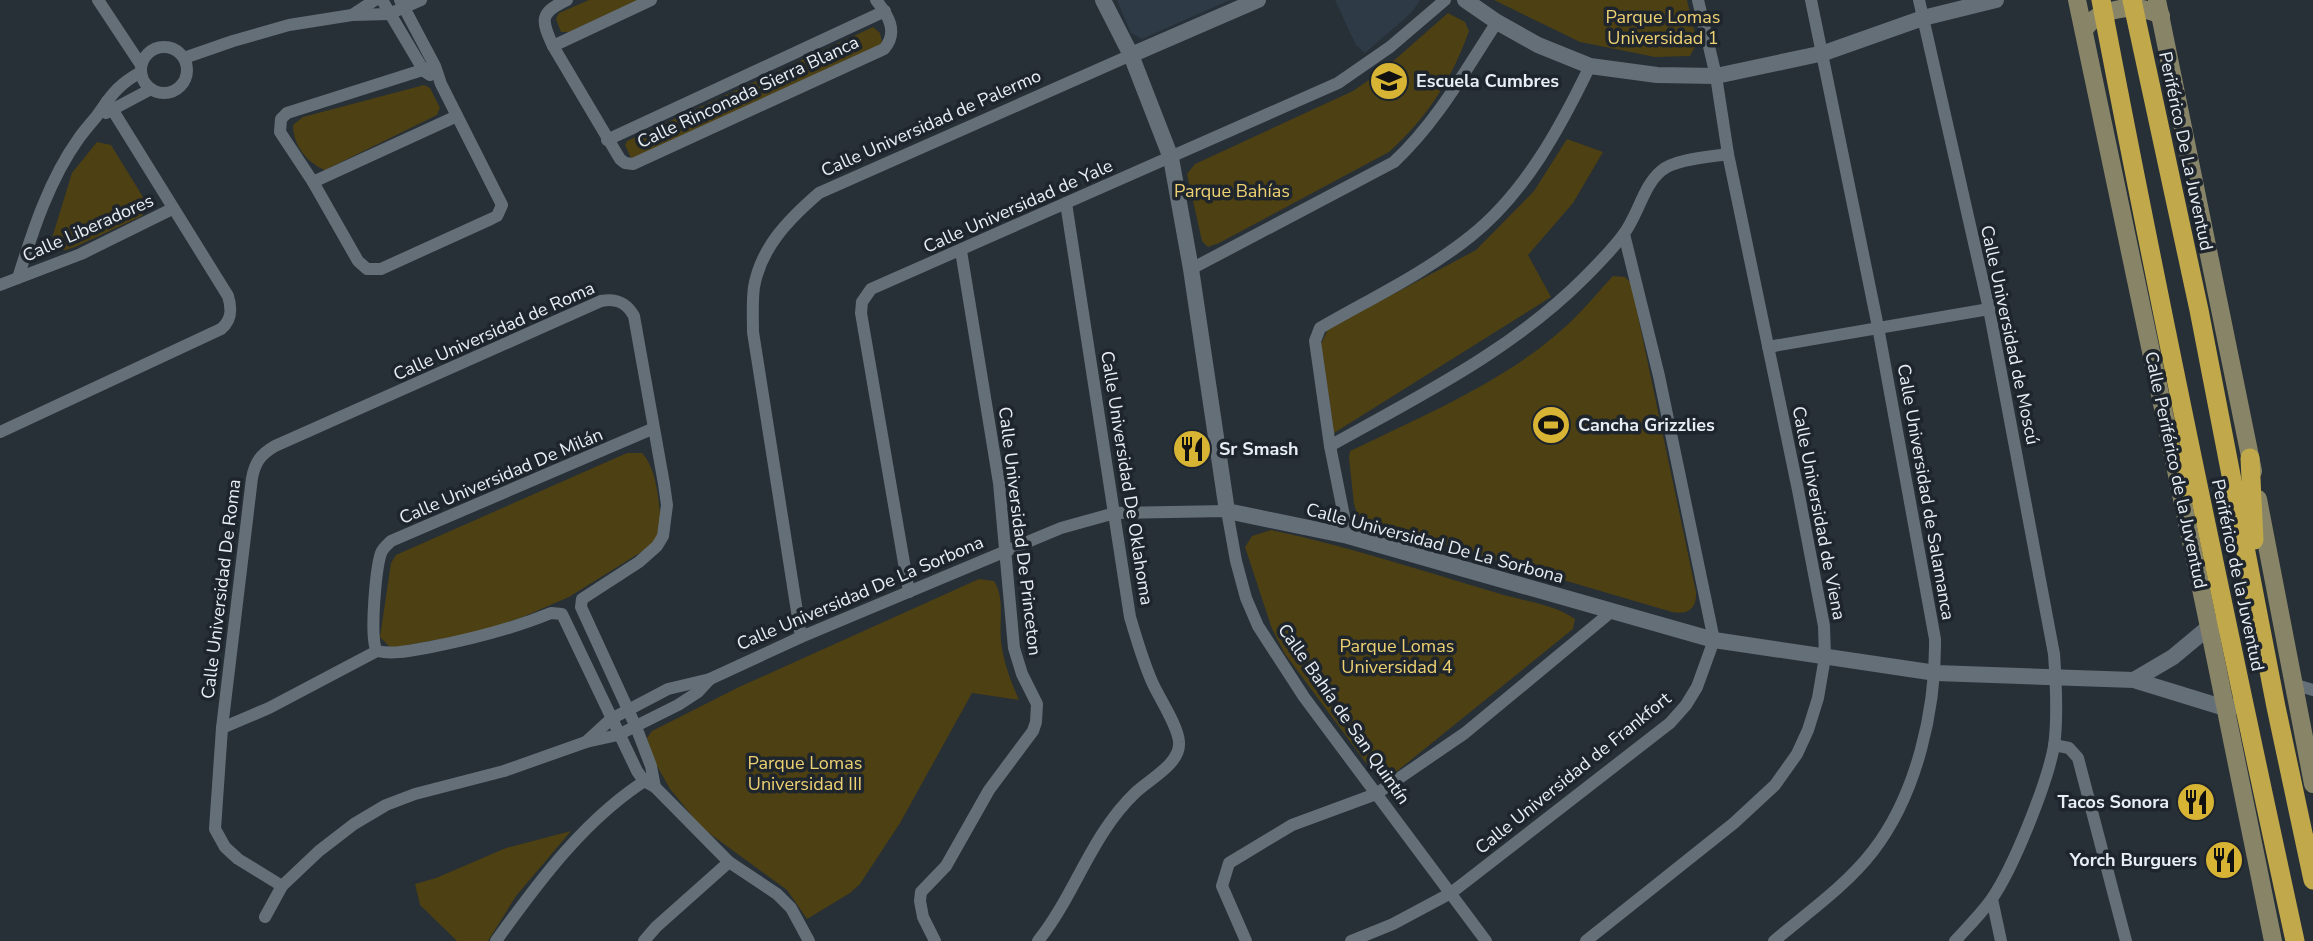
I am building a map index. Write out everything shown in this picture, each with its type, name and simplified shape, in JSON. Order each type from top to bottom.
[{"type":"highway","name":"Periférico de la Juventud","points":[[2101,0],[2207,530],[2218,626],[2234,707],[2295,941]]},
{"type":"highway","name":"Periférico De La Juventud","points":[[2132,0],[2199,310]]},
{"type":"highway","name":"Periférico de la Juventud","points":[[2199,310],[2313,880]]},
{"type":"highway","points":[[2172,450],[2207,530]]},
{"type":"highway","points":[[2250,457],[2257,607]]},
{"type":"main road","name":"Calle Periférico de la Juventud","points":[[2077,0],[2172,450],[2218,626]]},
{"type":"main road","points":[[2084,30],[2090,21],[2099,15],[2128,8],[2159,8],[2250,457],[2292,684],[2308,726],[2313,784]]},
{"type":"main road","points":[[2234,707],[2273,941]]},
{"type":"street","points":[[98,0],[141,68],[142,78],[151,89],[166,93],[180,86],[187,73],[184,58],[174,49],[160,47],[148,53],[141,68],[118,86],[110,106]]},
{"type":"street","points":[[352,15],[375,0]]},
{"type":"street","points":[[382,0],[389,14],[441,84],[499,197],[500,211],[491,219],[382,269],[367,269],[362,266],[280,132],[279,124],[283,116],[429,69]]},
{"type":"street","points":[[184,58],[289,25],[352,15],[389,14],[402,4],[421,0]]},
{"type":"street","name":"Calle Rinconada Sierra Blanca","points":[[567,0],[551,9],[544,19],[545,29],[607,140],[620,159],[634,164],[884,49],[892,29],[885,11]]},
{"type":"street","points":[[553,46],[651,0]]},
{"type":"street","points":[[607,140],[885,11],[876,0]]},
{"type":"street","name":"Calle Bahía de San Quintín","points":[[1103,0],[1131,55],[1171,158],[1191,269],[1227,511],[1246,598],[1258,626],[1304,697],[1486,941]]},
{"type":"street","name":"Calle Universidad de Palermo","points":[[801,637],[752,332],[754,287],[763,260],[777,234],[791,217],[819,193],[1258,0]]},
{"type":"street","name":"Calle Universidad de Yale","points":[[909,592],[861,313],[862,302],[872,289],[1338,83],[1390,47],[1445,0]]},
{"type":"street","points":[[1465,0],[1538,45],[1590,66],[1657,75],[1716,76],[1824,53],[1923,18],[1996,0]]},
{"type":"street","name":"Calle Universidad de Viena","points":[[1586,941],[1734,823],[1774,785],[1797,754],[1808,730],[1818,698],[1825,657],[1824,626],[1728,154],[1716,76],[1698,0]]},
{"type":"street","name":"Calle Universidad de Salamanca","points":[[1774,941],[1850,878],[1874,851],[1889,827],[1904,797],[1923,744],[1936,673],[1935,639],[1878,327],[1811,0]]},
{"type":"street","name":"Calle Universidad de Moscú","points":[[1919,0],[1989,309],[2054,654],[2056,678],[2054,745],[2039,795],[2015,855],[1992,900],[1955,941]]},
{"type":"street","points":[[402,4],[429,69]]},
{"type":"street","points":[[1191,269],[1394,162],[1431,124],[1497,22]]},
{"type":"street","points":[[1348,536],[1330,446],[1315,341],[1320,328],[1447,254],[1497,211],[1555,135],[1590,66]]},
{"type":"street","points":[[18,278],[31,235],[49,192],[78,139],[96,117],[110,106],[151,89]]},
{"type":"street","points":[[0,432],[221,329],[231,314],[228,296],[110,106]]},
{"type":"street","points":[[313,182],[457,116]]},
{"type":"street","points":[[1330,446],[1463,372],[1507,344],[1546,313],[1584,278],[1624,234],[1659,172],[1674,164],[1728,154]]},
{"type":"street","name":"Calle Universidad De Oklahoma","points":[[1038,941],[1053,922],[1094,844],[1109,822],[1135,793],[1172,761],[1179,750],[1179,739],[1152,681],[1130,617],[1066,203]]},
{"type":"street","name":"Calle Liberadores","points":[[0,285],[81,254],[172,209]]},
{"type":"street","points":[[1624,234],[1659,376],[1714,640]]},
{"type":"street","name":"Calle Universidad De Princeton","points":[[935,941],[923,917],[921,892],[946,866],[989,790],[1032,731],[1036,722],[1037,704],[1022,674],[1014,648],[999,483],[961,251]]},
{"type":"street","name":"Calle Universidad de Roma","points":[[261,457],[275,446],[601,301],[609,300],[624,303],[634,316],[653,429]]},
{"type":"street","points":[[1768,347],[1989,309]]},
{"type":"street","points":[[651,781],[636,727],[582,610],[582,599],[639,562],[663,536],[667,505],[653,429]]},
{"type":"street","name":"Calle Universidad De Milán","points":[[377,651],[373,646],[372,629],[380,555],[391,541],[653,429]]},
{"type":"street","name":"Calle Universidad De Roma","points":[[261,457],[252,478],[222,727],[215,829],[225,847],[238,859],[282,886]]},
{"type":"street","name":"Calle Universidad De La Sorbona","points":[[586,742],[611,719],[675,686],[710,679],[801,637],[1061,528],[1115,513],[1227,511],[1348,536],[1714,640],[1936,673],[2134,680],[2234,707]]},
{"type":"street","points":[[1246,941],[1222,886],[1228,863],[1292,825],[1376,794],[1465,733],[1611,612]]},
{"type":"street","points":[[222,727],[269,708],[377,651],[396,653],[469,640],[551,613],[562,614],[618,735],[651,781],[729,862],[777,894],[791,908],[809,941]]},
{"type":"street","points":[[2134,680],[2218,626]]},
{"type":"street","name":"Calle Universidad de Frankfort","points":[[1351,941],[1393,924],[1451,893],[1670,723],[1697,687],[1714,640]]},
{"type":"street","name":"Calle Universidad De La Sorbona","points":[[265,917],[282,886],[345,831],[386,805],[415,794],[504,771],[586,742],[618,735],[698,692],[710,679]]},
{"type":"street","points":[[2292,684],[2313,690]]},
{"type":"street","points":[[2054,745],[2074,752],[2081,764],[2126,941]]},
{"type":"street","points":[[496,941],[542,880],[586,831],[611,806],[651,781]]},
{"type":"street","points":[[644,941],[729,862]]},
{"type":"street","points":[[1992,900],[2001,941]]},
{"type":"shaded area","points":[[1117,0],[1230,0],[1142,39],[1131,33]]},
{"type":"shaded area","points":[[1335,0],[1420,0],[1411,13],[1365,53],[1356,45]]},
{"type":"green space","points":[[589,0],[638,0],[569,32],[561,32],[556,19],[559,13]]},
{"type":"green space","name":"Parque Lomas Universidad 1","points":[[1494,0],[1687,0],[1697,43],[1690,56],[1655,57],[1580,42]]},
{"type":"green space","name":"Parque Bahías","points":[[1448,13],[1465,22],[1469,31],[1462,49],[1437,97],[1415,126],[1389,152],[1219,243],[1208,247],[1202,241],[1187,174],[1195,164],[1353,91],[1382,71]]},
{"type":"green space","points":[[873,27],[880,33],[882,42],[878,47],[632,160],[625,145],[627,141]]},
{"type":"green space","points":[[424,85],[430,88],[440,108],[437,115],[325,170],[312,163],[298,146],[293,125],[303,117]]},
{"type":"green space","points":[[1567,139],[1603,152],[1573,203],[1528,255],[1551,297],[1334,433],[1321,344],[1328,329],[1476,250],[1534,191]]},
{"type":"green space","points":[[97,142],[111,145],[147,208],[142,216],[75,247],[56,249],[52,238],[72,173]]},
{"type":"green space","points":[[1613,276],[1625,277],[1631,283],[1696,592],[1695,603],[1690,610],[1683,613],[1672,612],[1359,520],[1354,504],[1350,451],[1434,411],[1517,364],[1565,327]]},
{"type":"green space","points":[[627,453],[642,453],[655,480],[662,533],[654,544],[569,597],[480,632],[391,648],[380,637],[391,563],[396,555]]},
{"type":"green space","name":"Parque Lomas Universidad 4","points":[[1271,530],[1355,551],[1546,606],[1575,619],[1573,629],[1396,772],[1382,777],[1372,771],[1285,654],[1272,629],[1245,547],[1252,536]]},
{"type":"green space","name":"Parque Lomas Universidad III","points":[[979,579],[994,581],[997,588],[1001,602],[1002,649],[1019,700],[972,693],[900,823],[860,884],[807,919],[787,890],[702,828],[670,789],[652,757],[647,738],[652,731],[739,687]]},
{"type":"green space","points":[[571,831],[516,896],[488,941],[457,941],[420,905],[415,884],[436,878],[506,848]]},
{"type":"place","name":"Escuela Cumbres","points":[[1389,81]]},
{"type":"place","name":"Cancha Grizzlies","points":[[1551,425]]},
{"type":"place","name":"Sr Smash","points":[[1192,449]]},
{"type":"place","name":"Tacos Sonora","points":[[2196,802]]},
{"type":"place","name":"Yorch Burguers","points":[[2224,860]]}]
